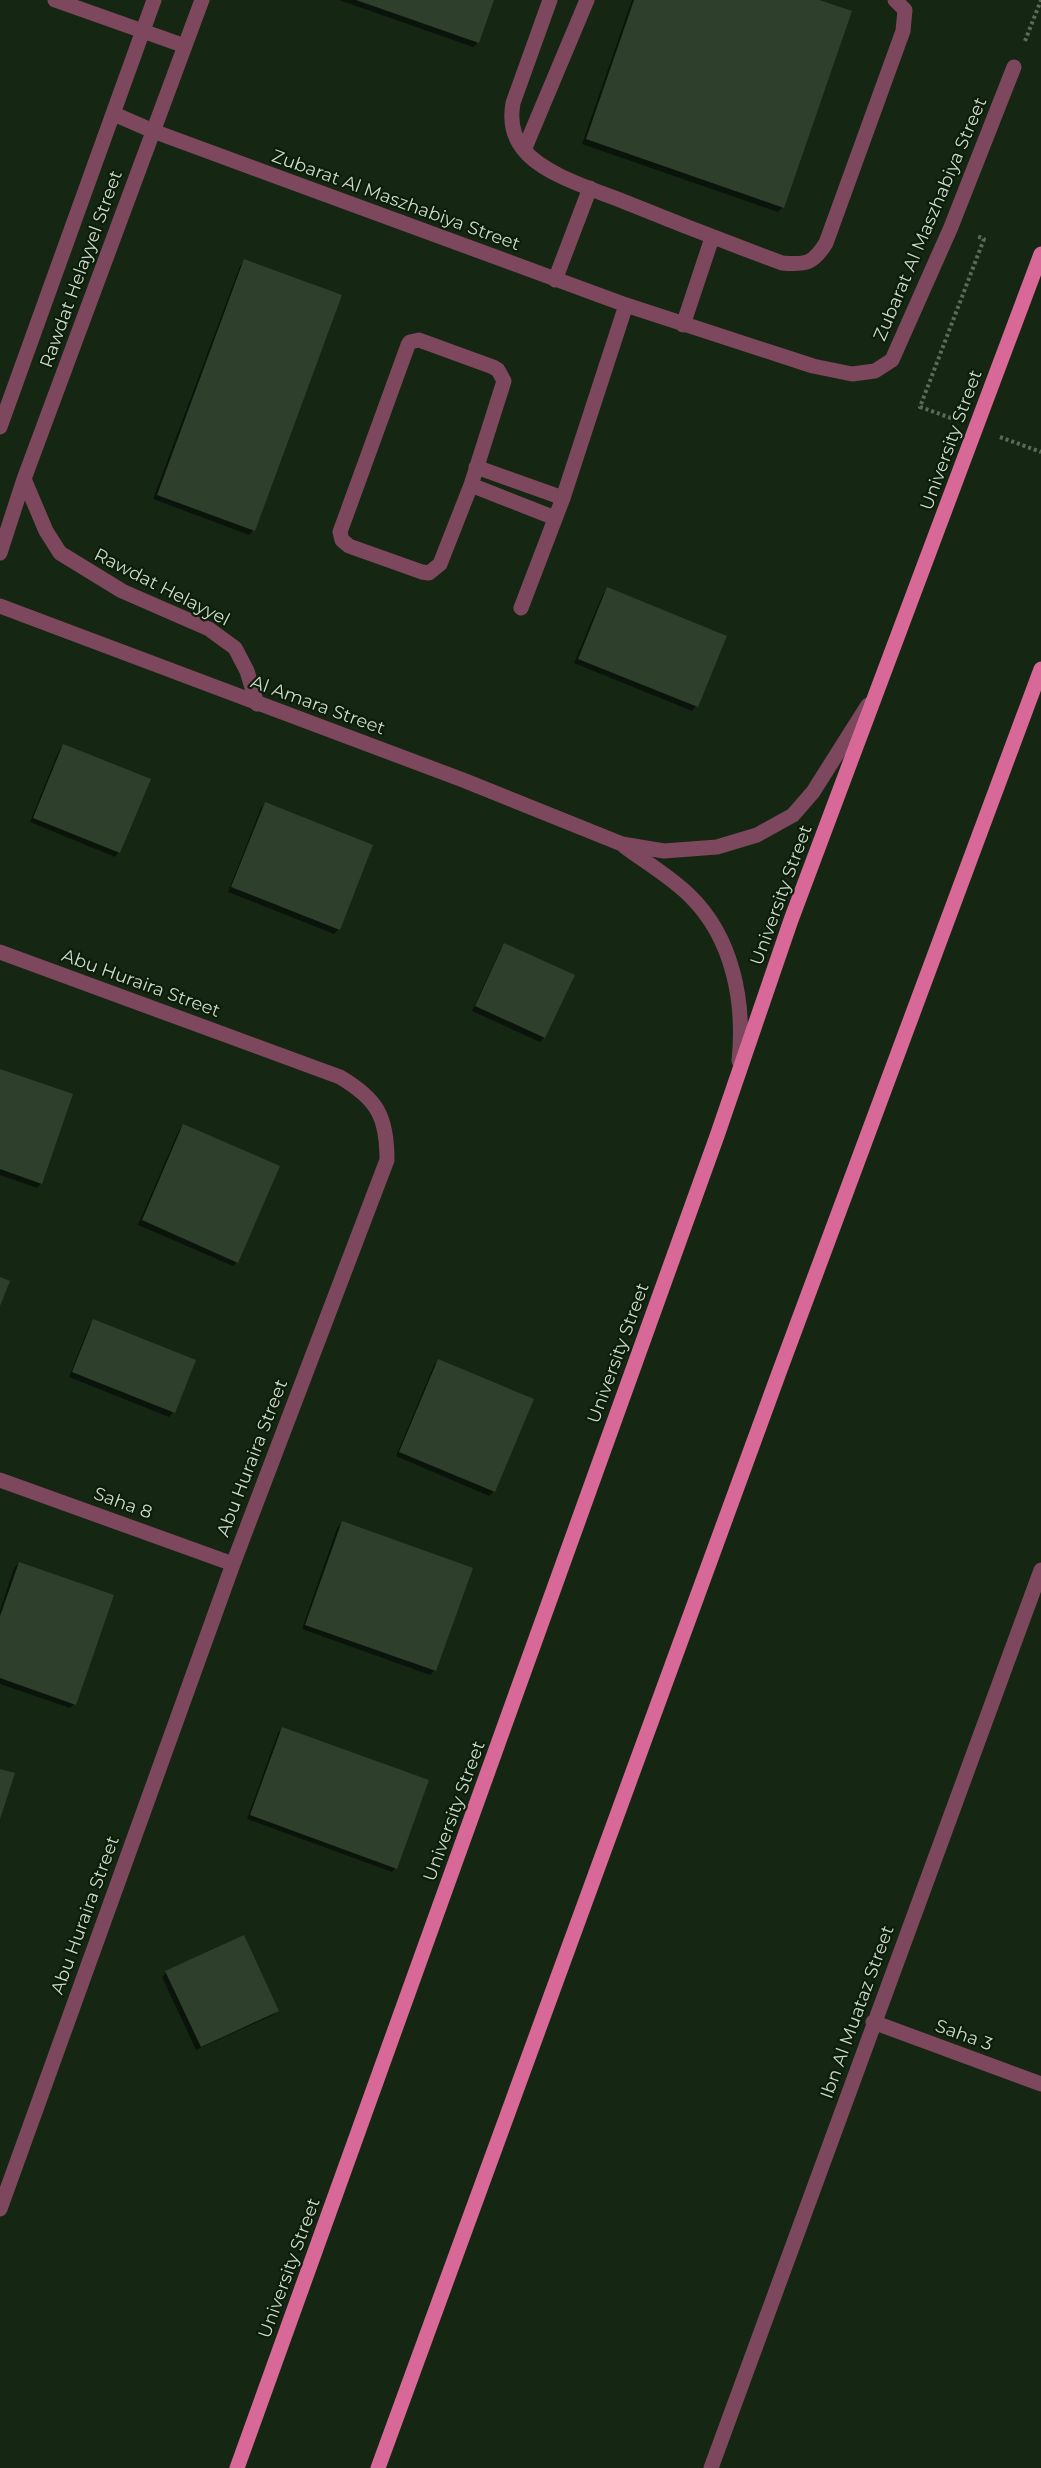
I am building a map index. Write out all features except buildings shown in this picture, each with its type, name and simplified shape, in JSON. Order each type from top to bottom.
[{"type":"main road","name":"University Street","points":[[237,2468],[717,1136],[791,920],[1041,254]]},
{"type":"main road","points":[[378,2468],[776,1381],[1041,669]]},
{"type":"street","points":[[55,0],[185,46]]},
{"type":"street","name":"Rawdat Helayyel Street","points":[[0,427],[154,0]]},
{"type":"street","name":"Rawdat Helayyel Street","points":[[0,553],[24,479],[202,0]]},
{"type":"street","points":[[550,0],[513,103],[511,119],[514,134],[524,150],[537,162],[590,188],[712,238],[782,263],[802,265],[817,258],[825,243],[903,31],[905,10],[895,0]]},
{"type":"street","points":[[524,150],[586,0]]},
{"type":"street","name":"Zubarat Al Maszhabiya Street","points":[[114,114],[153,131],[555,280],[683,325],[813,366],[852,374],[875,371],[892,360],[951,227],[1014,67]]},
{"type":"street","points":[[555,280],[590,188]]},
{"type":"street","points":[[683,325],[712,238]]},
{"type":"street","points":[[521,608],[563,498],[626,305]]},
{"type":"street","points":[[419,340],[493,367],[502,375],[503,386],[476,467],[471,486],[440,564],[433,572],[422,572],[350,546],[342,540],[340,532],[410,342],[419,340]]},
{"type":"street","points":[[476,467],[563,498]]},
{"type":"street","name":"Rawdat Helayyel","points":[[24,479],[46,531],[60,553],[122,591],[177,613],[209,629],[235,648],[247,671],[257,704]]},
{"type":"street","points":[[471,486],[555,518]]},
{"type":"street","name":"Al Amara Street","points":[[0,606],[463,780],[622,844],[664,851],[717,847],[757,835],[793,815],[813,792],[879,688]]},
{"type":"street","name":"Al Amara Street","points":[[622,844],[690,896],[720,933],[728,956],[738,1000],[741,1043],[738,1075],[717,1136]]},
{"type":"street","name":"Abu Huraira Street","points":[[0,952],[340,1077],[363,1091],[378,1111],[387,1132],[387,1160],[233,1564],[0,2209]]},
{"type":"street","name":"Saha 8","points":[[0,1480],[233,1564]]},
{"type":"street","name":"Ibn Al Muataz Street","points":[[711,2468],[1041,1570]]},
{"type":"street","name":"Saha 3","points":[[873,2022],[1041,2084]]},
{"type":"path","points":[[1014,67],[1041,0]]},
{"type":"path","points":[[931,411],[920,407],[984,239]]}]
